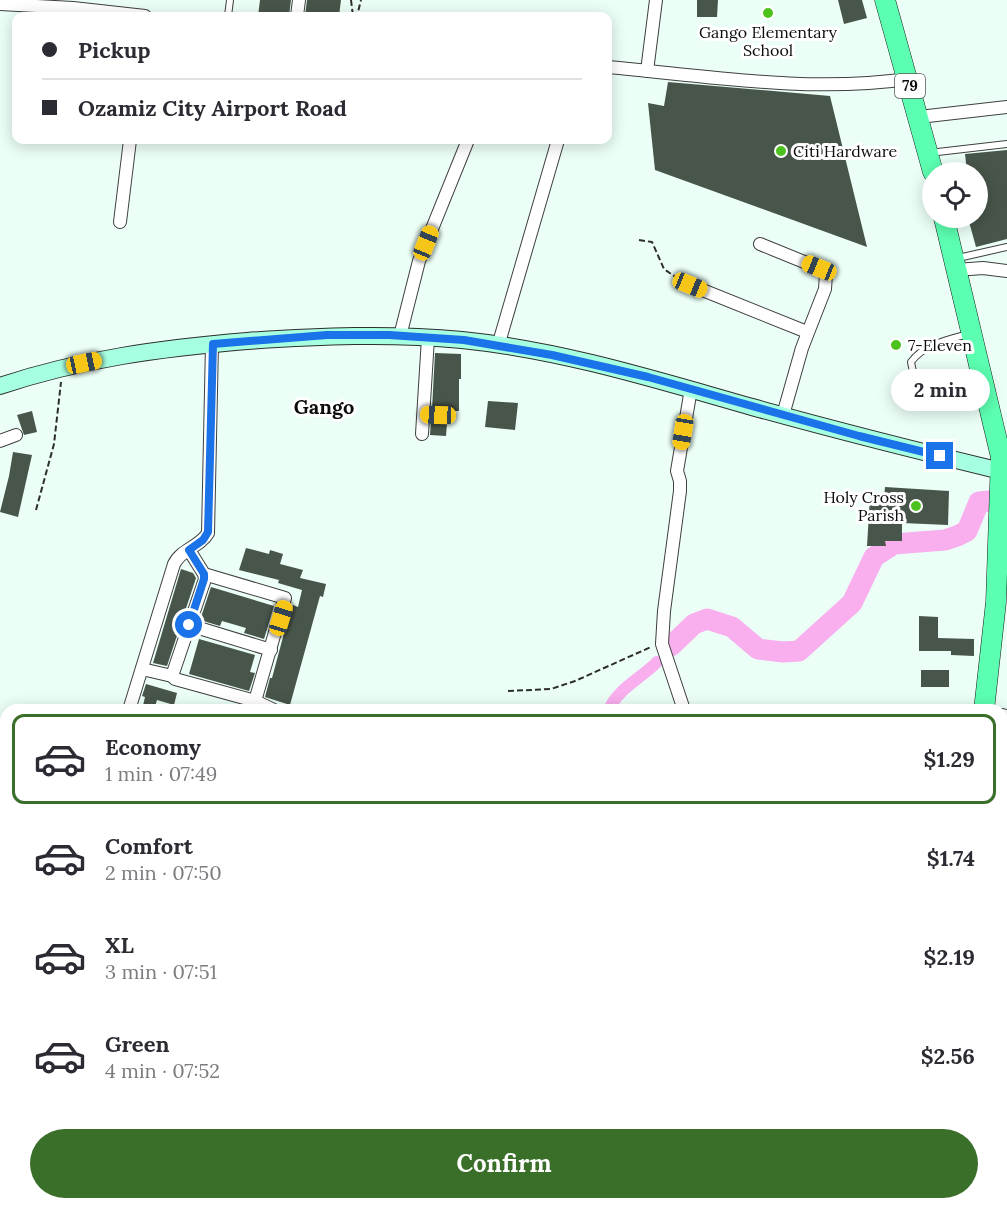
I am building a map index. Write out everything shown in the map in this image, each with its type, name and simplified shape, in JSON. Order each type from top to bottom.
[{"type":"main road","name":"79","points":[[885,0],[931,162]]},
{"type":"main road","points":[[946,228],[1003,463],[991,704]]},
{"type":"main road","points":[[0,386],[105,358],[213,344],[327,335],[464,340],[552,355],[691,389],[859,436],[1003,463]]},
{"type":"street","points":[[647,71],[656,0]]},
{"type":"street","points":[[0,4],[45,3],[115,12]]},
{"type":"street","points":[[612,67],[765,82],[847,86],[908,79]]},
{"type":"street","points":[[919,117],[1007,107]]},
{"type":"street","points":[[120,222],[130,144]]},
{"type":"street","points":[[400,336],[419,261],[466,144]]},
{"type":"street","points":[[498,346],[557,144]]},
{"type":"street","points":[[760,244],[819,268],[825,272],[826,278],[824,294],[807,332],[783,415]]},
{"type":"street","points":[[955,264],[1007,271]]},
{"type":"street","points":[[690,285],[807,332]]},
{"type":"street","points":[[422,435],[428,338]]},
{"type":"street","points":[[131,704],[174,564],[180,555],[203,540],[208,532],[213,344]]},
{"type":"street","points":[[682,704],[662,642],[680,491],[677,471],[691,389]]},
{"type":"street","points":[[0,441],[16,435]]},
{"type":"street","points":[[172,676],[204,579],[204,574],[189,550]]},
{"type":"street","points":[[204,574],[285,598],[255,701]]},
{"type":"street","points":[[189,625],[271,650]]},
{"type":"street","points":[[142,669],[261,704]]},
{"type":"lane","points":[[935,162],[1007,144]]},
{"type":"lane","points":[[955,264],[1007,248]]},
{"type":"lane","points":[[971,333],[939,342],[917,353],[911,362],[912,372],[922,377],[981,376]]},
{"type":"lane","points":[[423,414],[438,415]]},
{"type":"path","points":[[639,240],[652,242],[664,269],[670,275],[690,285]]},
{"type":"path","points":[[36,510],[54,444],[62,368]]},
{"type":"path","points":[[508,692],[542,690],[561,686],[662,642]]},
{"type":"building","points":[[260,0],[291,0],[290,12],[258,12]]},
{"type":"building","points":[[307,0],[341,0],[340,12],[306,12]]},
{"type":"building","points":[[697,0],[718,0],[717,17],[697,17]]},
{"type":"building","points":[[838,0],[862,0],[867,18],[844,24]]},
{"type":"building","points":[[668,82],[830,96],[867,247],[655,170],[648,103],[664,106]]},
{"type":"building","points":[[1007,150],[1007,239],[976,247],[971,228],[988,228],[988,162],[966,162],[965,154]]},
{"type":"building","points":[[435,353],[461,354],[459,411],[448,411],[446,436],[430,435],[431,420],[440,420],[443,415],[440,410],[432,409]]},
{"type":"building","points":[[488,401],[518,403],[515,430],[485,427]]},
{"type":"building","points":[[32,411],[37,432],[24,435],[17,415]]},
{"type":"building","points":[[13,452],[32,455],[18,517],[0,512]]},
{"type":"building","name":"Holy Cross Parish","points":[[885,487],[949,491],[948,525],[902,523],[902,541],[885,541],[886,546],[867,546],[870,497],[884,497]]},
{"type":"building","points":[[246,548],[269,554],[270,550],[283,554],[280,564],[303,570],[300,578],[326,584],[323,597],[320,596],[290,704],[265,697],[290,611],[293,605],[298,607],[302,590],[278,583],[279,580],[239,570]]},
{"type":"building","points":[[181,569],[193,573],[196,578],[167,666],[153,663]]},
{"type":"building","points":[[211,587],[274,606],[264,639],[244,633],[246,628],[222,621],[220,626],[200,620]]},
{"type":"building","points":[[919,616],[938,617],[938,638],[974,639],[974,656],[951,655],[951,651],[919,651]]},
{"type":"building","points":[[199,639],[255,655],[250,672],[255,673],[249,691],[189,674]]},
{"type":"building","points":[[921,670],[949,670],[949,687],[921,687]]},
{"type":"building","points":[[146,684],[177,693],[174,704],[157,700],[156,704],[143,704],[145,697],[142,696]]},
{"type":"waterway","points":[[671,646],[694,624],[707,619],[732,627],[758,649],[799,651],[852,603],[874,557],[894,544],[945,540],[957,536],[967,531],[979,502],[989,501]]},
{"type":"waterway","points":[[612,704],[617,696],[657,662]]},
{"type":"place","name":"Gango Elementary School","points":[[768,13]]},
{"type":"place","name":"Citi Hardware","points":[[781,151]]},
{"type":"place","name":"7-Eleven","points":[[896,345]]},
{"type":"place","name":"Holy Cross Parish","points":[[916,506]]},
{"type":"district","name":"Gango","points":[[324,407]]},
{"type":"route","points":[[189,625],[204,579],[204,574],[189,550],[203,540],[208,532],[213,344],[327,335],[389,335],[464,340],[552,355],[648,377],[859,436],[940,456]]}]
